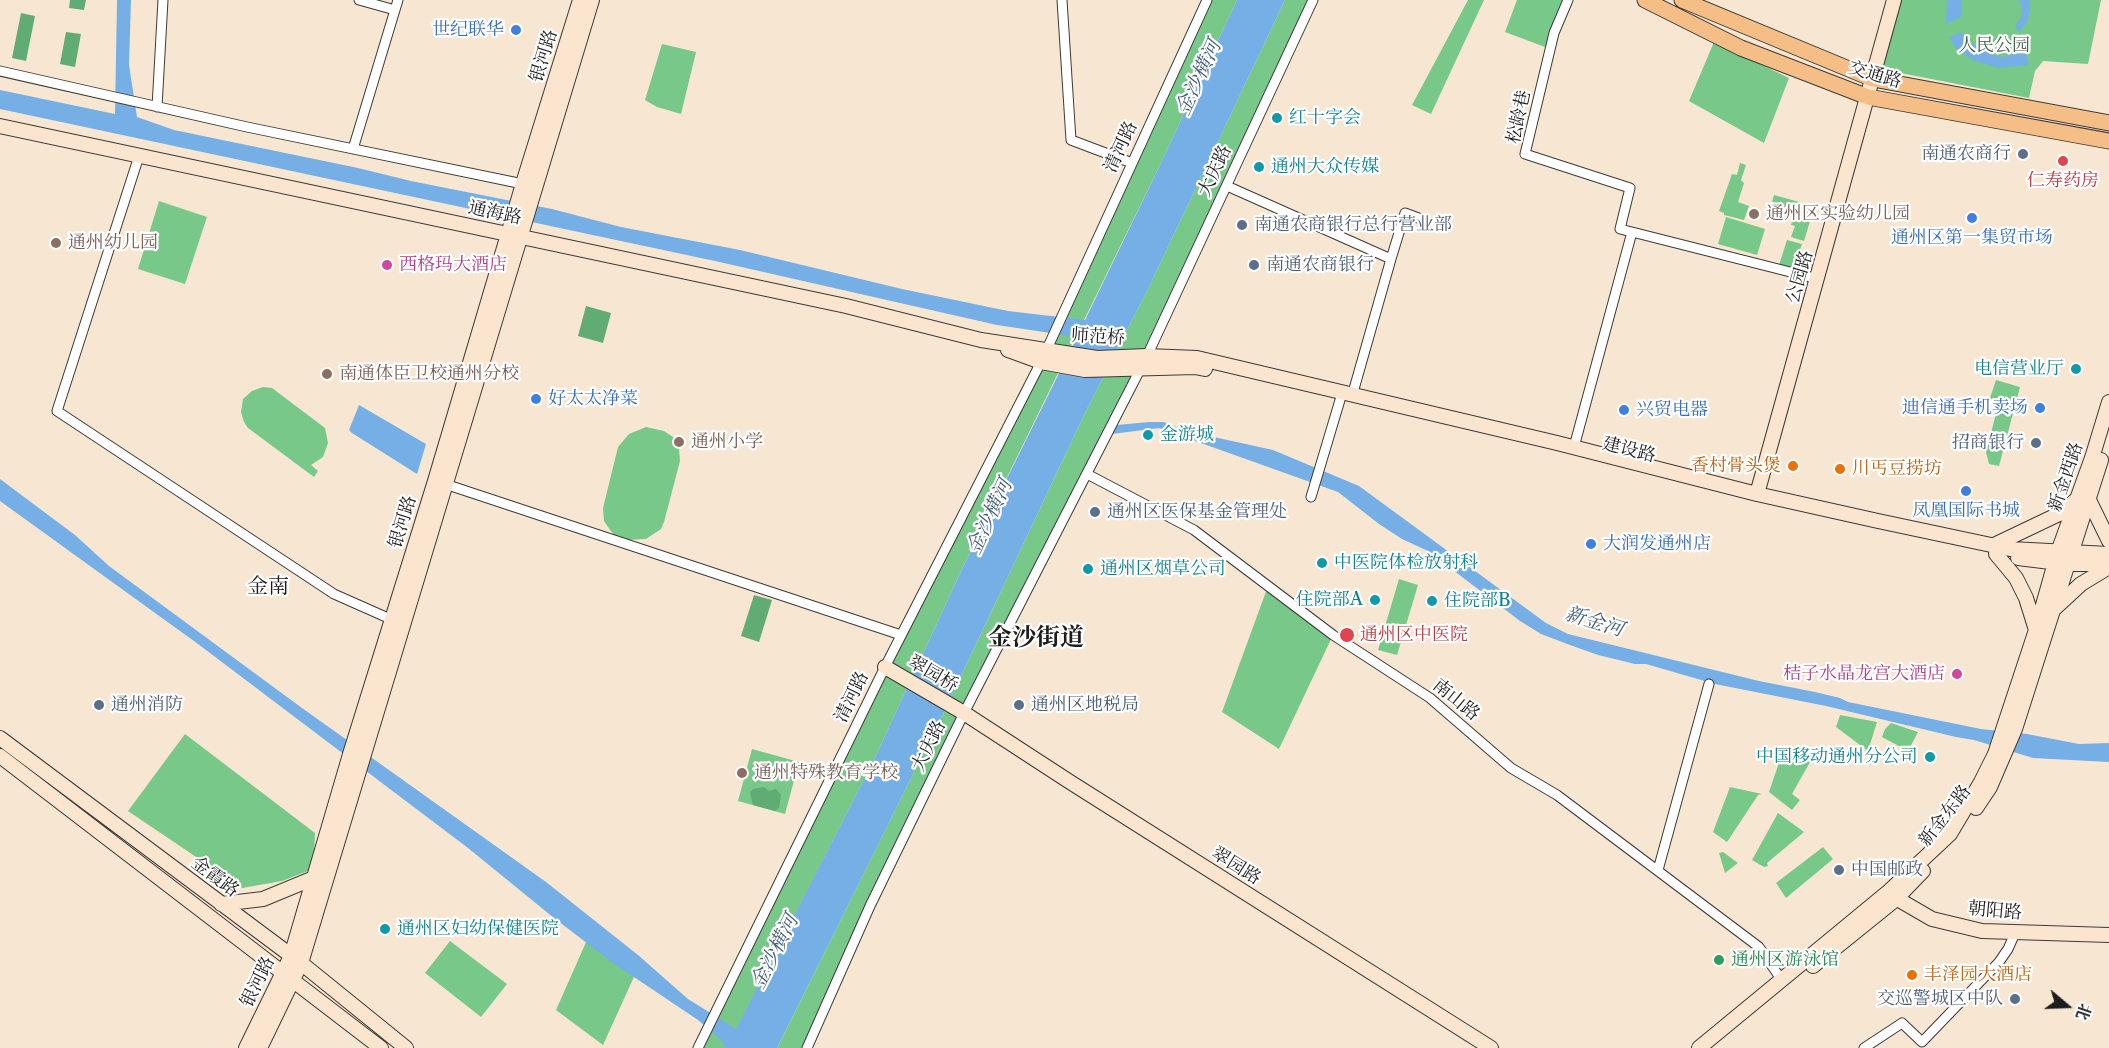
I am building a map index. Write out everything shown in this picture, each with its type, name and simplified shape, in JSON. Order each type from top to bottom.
[{"type":"main road","name":"交通路","points":[[1646,0],[1740,48],[1868,97],[2109,141]]},
{"type":"main road","name":"交通路","points":[[1682,0],[1873,79],[2109,123]]},
{"type":"street","points":[[157,107],[163,0]]},
{"type":"street","points":[[359,0],[395,10]]},
{"type":"street","points":[[353,149],[398,0]]},
{"type":"street","name":"银河路","points":[[260,1048],[296,959],[514,235],[580,0]]},
{"type":"street","name":"银河路","points":[[528,180],[592,0]]},
{"type":"street","points":[[1062,0],[1071,140],[1132,163]]},
{"type":"street","name":"清河路","points":[[698,1048],[902,634],[1044,356],[1207,0]]},
{"type":"street","name":"大庆路","points":[[807,1048],[870,906],[964,712],[1145,362],[1313,0]]},
{"type":"street","name":"松龄巷","points":[[1568,0],[1554,33],[1525,154],[1630,188],[1620,229],[1632,232]]},
{"type":"street","name":"公园路","points":[[1757,494],[1894,0]]},
{"type":"street","points":[[0,71],[353,149],[528,180]]},
{"type":"street","name":"通海路","points":[[0,126],[846,306],[1044,356]]},
{"type":"street","points":[[139,156],[57,411],[334,594],[397,622]]},
{"type":"street","points":[[1227,186],[1391,259]]},
{"type":"street","points":[[1312,492],[1346,398],[1405,213],[1440,226]]},
{"type":"street","points":[[1574,447],[1632,232],[1818,279]]},
{"type":"street","name":"师范桥","points":[[1044,356],[1145,362]]},
{"type":"street","name":"建设路","points":[[1145,362],[1197,358],[1346,398],[1758,501],[1995,550],[2010,549],[2109,566]]},
{"type":"street","name":"建设路","points":[[1346,398],[1574,447],[1757,494],[1995,550]]},
{"type":"street","name":"新金西路","points":[[2063,558],[2083,498],[2109,402]]},
{"type":"street","name":"新金西路","points":[[2083,498],[2109,435]]},
{"type":"street","name":"南山路","points":[[1087,474],[1194,530],[1333,635],[1430,698],[1511,768],[1557,795],[1760,947],[1781,979]]},
{"type":"street","points":[[440,482],[902,634]]},
{"type":"street","points":[[2036,630],[2026,598],[2016,578],[1995,550],[2083,498],[2109,541]]},
{"type":"street","name":"建设路","points":[[2063,558],[2109,554]]},
{"type":"street","name":"新金东路","points":[[1708,1047],[1892,896],[1955,839],[1990,787],[2053,610],[2063,558]]},
{"type":"street","name":"新金东路","points":[[2010,728],[2036,630],[2063,558]]},
{"type":"street","points":[[2053,610],[2081,584],[2109,566]]},
{"type":"street","name":"银河路","points":[[296,959],[314,878],[397,622]]},
{"type":"street","name":"翠园桥","points":[[885,668],[964,712]]},
{"type":"street","points":[[1658,870],[1709,684]]},
{"type":"street","name":"翠园路","points":[[964,712],[1090,795],[1491,1048]]},
{"type":"street","name":"金霞路","points":[[0,738],[4,756],[381,1048]]},
{"type":"street","name":"金霞路","points":[[4,756],[221,904],[296,959],[406,1048]]},
{"type":"street","points":[[221,904],[263,899],[314,878]]},
{"type":"street","name":"新金东路","points":[[1708,1047],[1781,979],[1892,896]]},
{"type":"street","name":"朝阳路","points":[[1892,896],[1932,919],[1982,931],[2109,935]]},
{"type":"street","points":[[1864,1048],[1902,1023],[1922,1042],[1999,962],[2016,931]]},
{"type":"street","name":"银河路","points":[[246,1048],[288,976]]},
{"type":"green space","points":[[70,0],[86,0],[84,10],[69,8]]},
{"type":"green space","points":[[1207,0],[1237,0],[1161,163],[963,567],[872,764],[727,1048],[698,1048],[1041,362]]},
{"type":"green space","points":[[1285,0],[1313,0],[1147,356],[964,713],[803,1048],[777,1048],[944,712],[1085,413],[1148,289]]},
{"type":"green space","points":[[1468,0],[1484,0],[1431,114],[1412,105]]},
{"type":"green space","points":[[1517,0],[1563,0],[1545,47],[1505,32]]},
{"type":"green space","name":"人民公园","points":[[1898,0],[2101,0],[2088,64],[2043,61],[2035,71],[2029,98],[1880,69]]},
{"type":"green space","points":[[21,13],[35,16],[26,61],[12,58]]},
{"type":"green space","points":[[66,32],[81,34],[75,67],[60,64]]},
{"type":"green space","points":[[1714,42],[1789,78],[1764,143],[1689,101]]},
{"type":"green space","points":[[662,44],[696,52],[681,114],[657,107],[645,100]]},
{"type":"green space","points":[[1740,163],[1746,165],[1741,180],[1744,183],[1738,202],[1749,206],[1744,220],[1724,215],[1719,211],[1732,174],[1737,175]]},
{"type":"green space","points":[[1774,195],[1803,203],[1801,207],[1813,211],[1804,241],[1791,237],[1795,226],[1791,225],[1793,218],[1776,213],[1779,204],[1772,202]]},
{"type":"green space","points":[[159,201],[207,217],[185,284],[138,269]]},
{"type":"green space","points":[[1726,217],[1765,229],[1757,255],[1718,244]]},
{"type":"green space","points":[[1787,240],[1802,244],[1793,269],[1779,265]]},
{"type":"green space","points":[[586,306],[611,313],[603,343],[578,336]]},
{"type":"green space","points":[[1996,380],[2020,387],[1999,466],[1989,464],[1986,452],[1998,406],[1990,398]]},
{"type":"green space","points":[[263,387],[272,388],[325,428],[328,443],[323,457],[311,465],[318,471],[314,477],[248,428],[244,422],[241,412],[243,399],[252,391]]},
{"type":"green space","points":[[646,427],[664,431],[673,437],[679,449],[680,461],[661,529],[646,539],[628,540],[614,535],[604,521],[603,508],[618,447],[629,434]]},
{"type":"green space","points":[[1399,579],[1418,585],[1397,655],[1378,650]]},
{"type":"green space","points":[[1268,586],[1333,635],[1279,749],[1222,712]]},
{"type":"green space","points":[[754,595],[772,600],[759,642],[741,636]]},
{"type":"green space","points":[[1840,715],[1877,722],[1868,751],[1836,727]]},
{"type":"green space","points":[[1891,723],[1918,732],[1908,751],[1882,737],[1885,729]]},
{"type":"green space","points":[[185,734],[315,833],[314,857],[308,871],[282,881],[242,888],[128,811]]},
{"type":"green space","points":[[752,749],[799,762],[785,814],[738,801]]},
{"type":"green space","points":[[1782,754],[1810,762],[1792,794],[1800,800],[1792,810],[1769,792]]},
{"type":"green space","points":[[764,787],[769,791],[776,789],[781,795],[779,808],[775,811],[753,805],[750,792],[753,789]]},
{"type":"green space","points":[[1730,787],[1762,794],[1758,795],[1727,842],[1713,832]]},
{"type":"green space","points":[[1778,813],[1804,832],[1767,863],[1768,866],[1764,867],[1752,860]]},
{"type":"green space","points":[[1823,847],[1833,859],[1786,898],[1776,883]]},
{"type":"green space","points":[[1723,852],[1738,863],[1725,873],[1719,853]]},
{"type":"green space","points":[[591,931],[638,968],[603,1045],[556,1010]]},
{"type":"green space","points":[[450,941],[507,984],[481,1017],[425,973]]},
{"type":"water","name":"金沙横河","points":[[117,0],[131,0],[129,65],[137,117],[174,130],[552,209],[621,227],[740,250],[902,289],[1008,311],[1085,320],[1237,0],[1285,0],[1148,289],[1085,413],[944,712],[777,1048],[726,1048],[720,1039],[698,1020],[613,963],[468,848],[198,644],[0,501],[0,479],[75,535],[109,566],[302,708],[546,882],[638,955],[688,999],[736,1029],[872,764],[963,567],[1077,337],[997,325],[715,261],[0,109],[0,90],[115,114]]},
{"type":"water","points":[[1947,0],[1962,0],[1961,17],[1946,24]]},
{"type":"water","points":[[2018,0],[2029,0],[2030,9],[2027,22],[2019,32],[2015,26],[2021,17],[2022,6]]},
{"type":"water","points":[[1963,32],[1968,41],[1991,54],[2002,57],[2025,52],[2029,65],[1998,68],[1972,60],[1955,47],[1949,37]]},
{"type":"water","points":[[359,405],[426,444],[417,474],[349,430]]},
{"type":"water","points":[[1164,422],[1182,430],[1273,450],[1359,486],[1546,623],[1568,634],[1759,681],[1840,698],[1848,702],[1981,729],[2027,734],[2079,744],[2109,743],[2109,762],[2033,758],[1974,740],[1826,706],[1715,684],[1646,664],[1635,664],[1598,655],[1541,634],[1520,621],[1428,551],[1402,539],[1379,524],[1338,492],[1159,428],[1112,434],[1117,425]]},
{"type":"place","name":"世纪联华","points":[[516,30]]},
{"type":"place","name":"红十字会","points":[[1277,118]]},
{"type":"place","name":"南通农商行","points":[[2023,154]]},
{"type":"place","name":"仁寿药房","points":[[2063,161]]},
{"type":"place","name":"通州大众传媒","points":[[1259,167]]},
{"type":"place","name":"通州区实验幼儿园","points":[[1754,214]]},
{"type":"place","name":"通州区第一集贸市场","points":[[1972,218]]},
{"type":"place","name":"南通农商银行总行营业部","points":[[1242,225]]},
{"type":"place","name":"通州幼儿园","points":[[56,243]]},
{"type":"place","name":"西格玛大酒店","points":[[387,265]]},
{"type":"place","name":"南通农商银行","points":[[1254,265]]},
{"type":"place","name":"电信营业厅","points":[[2076,369]]},
{"type":"place","name":"南通体臣卫校通州分校","points":[[327,374]]},
{"type":"place","name":"好太太净菜","points":[[536,399]]},
{"type":"place","name":"迪信通手机卖场","points":[[2040,408]]},
{"type":"place","name":"兴贸电器","points":[[1624,410]]},
{"type":"place","name":"金游城","points":[[1148,435]]},
{"type":"place","name":"通州小学","points":[[679,442]]},
{"type":"place","name":"招商银行","points":[[2036,443]]},
{"type":"place","name":"香村骨头煲","points":[[1793,466]]},
{"type":"place","name":"川丐豆捞坊","points":[[1840,469]]},
{"type":"place","name":"凤凰国际书城","points":[[1966,491]]},
{"type":"place","name":"通州区医保基金管理处","points":[[1095,512]]},
{"type":"place","name":"大润发通州店","points":[[1591,544]]},
{"type":"place","name":"中医院体检放射科","points":[[1322,563]]},
{"type":"place","name":"通州区烟草公司","points":[[1088,569]]},
{"type":"place","name":"住院部A","points":[[1375,600]]},
{"type":"place","name":"住院部B","points":[[1432,601]]},
{"type":"place","name":"通州区中医院","points":[[1347,635]]},
{"type":"place","name":"桔子水晶龙宫大酒店","points":[[1957,674]]},
{"type":"place","name":"通州消防","points":[[99,705]]},
{"type":"place","name":"通州区地税局","points":[[1019,705]]},
{"type":"place","name":"中国移动通州分公司","points":[[1930,757]]},
{"type":"place","name":"通州特殊教育学校","points":[[742,773]]},
{"type":"place","name":"中国邮政","points":[[1839,870]]},
{"type":"place","name":"通州区妇幼保健医院","points":[[385,929]]},
{"type":"place","name":"通州区游泳馆","points":[[1719,960]]},
{"type":"place","name":"丰泽园大酒店","points":[[1912,975]]},
{"type":"place","name":"交巡警城区中队","points":[[2015,999]]},
{"type":"district","name":"金南","points":[[268,587]]},
{"type":"district","name":"金沙街道","points":[[1036,638]]},
{"type":"water label","name":"新金河","points":[[1594,622]]}]
